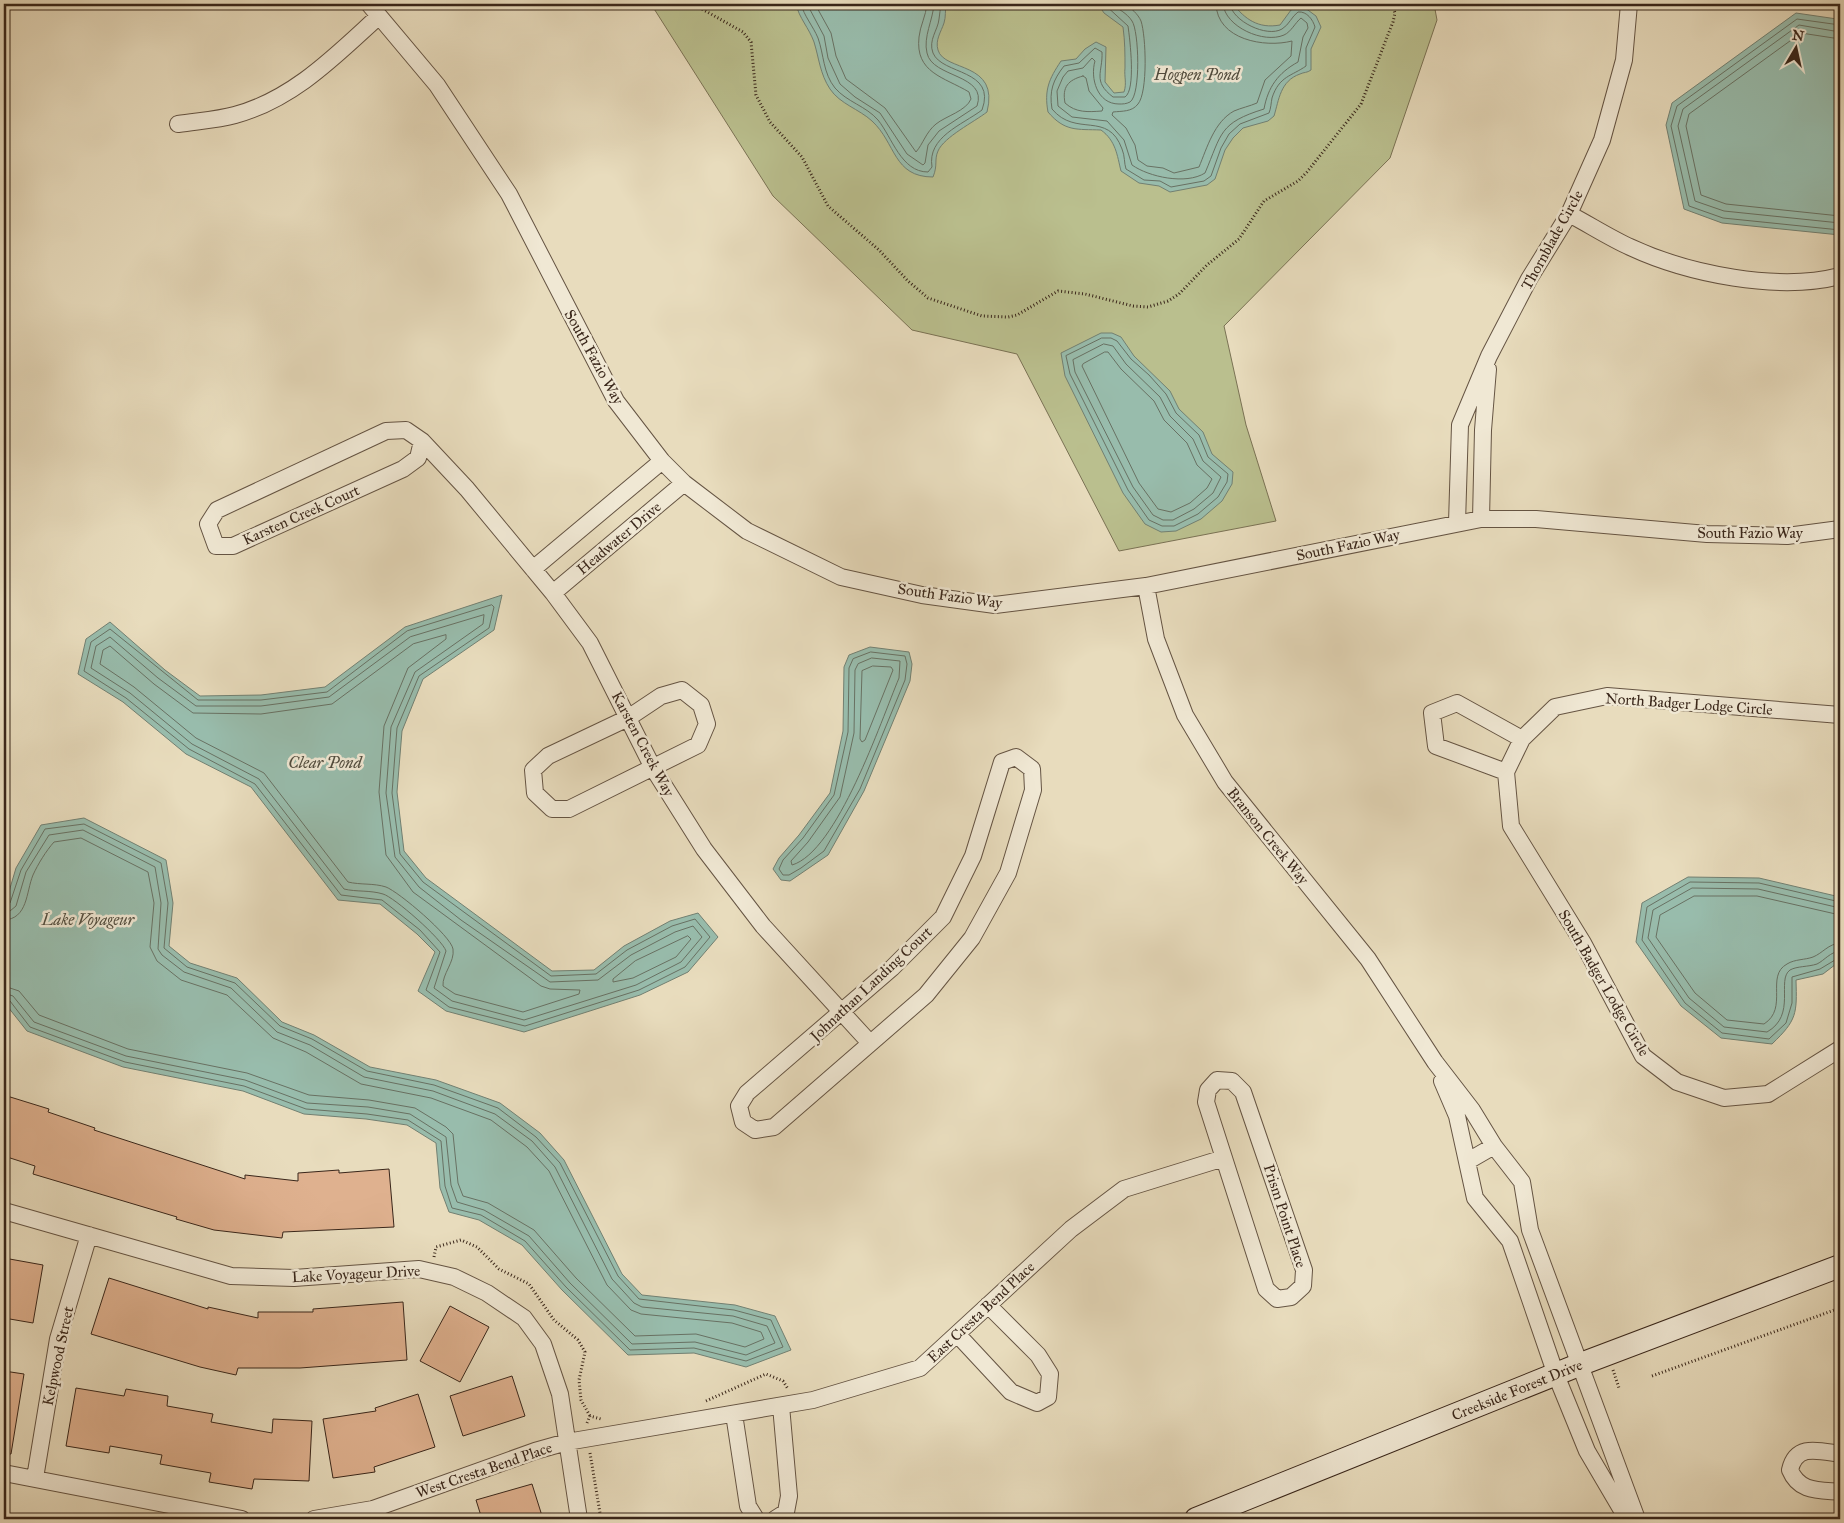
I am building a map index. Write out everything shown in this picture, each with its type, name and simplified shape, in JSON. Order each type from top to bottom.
[{"type":"main road","name":"Creekside Forest Drive","points":[[1196,1519],[1581,1364],[1840,1266]]},
{"type":"street","name":"Thornblade Circle","points":[[1457,523],[1460,425],[1490,356],[1529,280],[1570,214],[1602,140],[1624,60],[1629,4]]},
{"type":"street","points":[[178,124],[235,115],[267,103],[300,86],[374,10]]},
{"type":"street","name":"South Fazio Way","points":[[374,10],[437,85],[509,194],[616,401],[662,461],[684,483],[748,531],[841,577],[922,595],[995,605],[1146,586],[1457,523],[1481,520],[1536,519],[1707,534],[1787,536],[1840,529]]},
{"type":"street","points":[[1570,214],[1631,248],[1702,272],[1767,282],[1827,279],[1840,276]]},
{"type":"street","name":"Thornblade Circle","points":[[1481,520],[1483,430],[1490,356]]},
{"type":"street","name":"Karsten Creek Court","points":[[386,430],[406,430],[422,441],[418,458],[403,469],[232,546],[216,546],[208,524],[217,510],[386,430]]},
{"type":"street","name":"Karsten Creek Way","points":[[422,441],[467,489],[553,593],[590,643],[653,768],[704,849],[763,926],[870,1043]]},
{"type":"street","name":"Headwater Drive","points":[[533,569],[662,461]]},
{"type":"street","name":"Headwater Drive","points":[[553,593],[684,483]]},
{"type":"street","name":"Branson Creek Way","points":[[1146,586],[1156,638],[1185,715],[1220,774],[1368,959],[1435,1062],[1472,1110],[1494,1146],[1522,1182],[1530,1230],[1638,1519]]},
{"type":"street","points":[[682,690],[701,705],[707,724],[698,745],[653,768],[569,809],[552,809],[535,793],[533,770],[548,756],[628,718],[660,696],[682,690]]},
{"type":"street","name":"North Badger Lodge Circle","points":[[1506,772],[1522,738],[1555,707],[1607,696],[1840,714]]},
{"type":"street","points":[[1506,772],[1436,746],[1432,713],[1457,703],[1522,738]]},
{"type":"street","name":"Johnathan Landing Court","points":[[1016,757],[1032,769],[1033,790],[1008,873],[972,938],[926,995],[870,1043],[774,1127],[755,1130],[743,1122],[739,1106],[747,1093],[842,1013],[892,968],[943,917],[973,856],[1002,762],[1016,757]]},
{"type":"street","name":"South Badger Lodge Circle","points":[[1506,772],[1511,826],[1583,943],[1643,1056],[1677,1082],[1724,1098],[1768,1094],[1840,1049]]},
{"type":"street","name":"Branson Creek Way","points":[[1435,1062],[1457,1116],[1475,1198],[1510,1241],[1556,1375],[1587,1451],[1627,1519]]},
{"type":"street","name":"Prism Point Place","points":[[1218,1080],[1232,1081],[1243,1092],[1301,1260],[1304,1270],[1303,1286],[1290,1297],[1277,1299],[1266,1290],[1224,1158],[1206,1102],[1208,1090],[1218,1080]]},
{"type":"street","points":[[1468,1161],[1494,1146]]},
{"type":"street","name":"East Cresta Bend Place","points":[[568,1442],[813,1400],[920,1368],[1071,1229],[1124,1189],[1224,1158]]},
{"type":"street","name":"Lake Voyageur Drive","points":[[4,1210],[231,1276],[294,1278],[419,1269],[454,1277],[487,1293],[524,1318],[543,1344],[560,1394],[579,1519]]},
{"type":"street","points":[[1510,1241],[1530,1230]]},
{"type":"street","name":"Kelpwood Street","points":[[35,1478],[58,1340],[89,1235]]},
{"type":"street","points":[[957,1334],[1012,1392],[1037,1403],[1048,1397],[1050,1374],[1038,1355],[988,1305]]},
{"type":"street","points":[[775,1519],[786,1512],[789,1496],[780,1406]]},
{"type":"street","points":[[734,1414],[748,1506],[756,1519]]},
{"type":"street","name":"West Cresta Bend Place","points":[[314,1519],[373,1509],[535,1451],[568,1442]]},
{"type":"street","points":[[1840,1454],[1812,1450],[1800,1453],[1792,1459],[1790,1470],[1799,1485],[1808,1489],[1840,1492]]},
{"type":"street","points":[[4,1473],[242,1519]]},
{"type":"path","points":[[693,4],[743,32],[750,42],[756,95],[770,122],[802,157],[828,206],[879,250],[908,281],[928,298],[982,316],[1008,317],[1026,312],[1058,291],[1085,294],[1141,307],[1168,301],[1179,294],[1207,265],[1239,239],[1264,201],[1298,181],[1307,172],[1361,104],[1393,22],[1395,13],[1392,4]]},
{"type":"path","points":[[1652,1376],[1840,1308]]},
{"type":"path","points":[[1613,1370],[1620,1388]]},
{"type":"path","points":[[1298,1519],[1310,1514]]},
{"type":"shaded area","points":[[651,4],[1434,4],[1437,20],[1390,158],[1224,326],[1246,425],[1276,521],[1119,551],[1017,354],[912,330],[773,196]]},
{"type":"water","points":[[796,4],[946,4],[945,21],[938,39],[938,50],[942,57],[979,76],[986,84],[989,96],[987,112],[946,140],[941,146],[937,154],[933,177],[920,175],[902,165],[880,130],[872,121],[844,103],[830,89],[822,72],[810,32],[799,14]]},
{"type":"water","name":"Hogpen Pond","points":[[1098,4],[1233,4],[1247,18],[1265,26],[1280,25],[1291,10],[1301,5],[1316,16],[1321,27],[1311,49],[1311,70],[1301,73],[1288,81],[1281,92],[1274,116],[1268,121],[1243,128],[1233,138],[1225,150],[1215,179],[1207,185],[1170,192],[1159,186],[1139,183],[1121,171],[1113,144],[1101,130],[1078,129],[1066,126],[1048,112],[1048,85],[1061,61],[1076,59],[1085,49],[1096,42],[1106,47],[1105,82],[1114,93],[1124,92],[1125,48],[1123,27],[1104,13]]},
{"type":"water","points":[[1796,13],[1837,19],[1840,22],[1840,235],[1722,223],[1684,209],[1666,125],[1672,103]]},
{"type":"water","points":[[1101,333],[1112,333],[1121,337],[1134,356],[1170,391],[1179,409],[1203,432],[1212,454],[1233,472],[1232,484],[1222,501],[1201,519],[1176,531],[1161,532],[1145,524],[1123,493],[1065,376],[1061,353]]},
{"type":"water","name":"Clear Pond","points":[[502,595],[494,630],[423,679],[402,731],[397,792],[404,851],[426,878],[552,971],[594,970],[624,946],[670,921],[698,913],[718,937],[688,972],[640,995],[524,1032],[446,1011],[418,991],[435,952],[417,934],[380,904],[338,900],[251,787],[186,754],[123,702],[78,674],[86,639],[110,622],[165,670],[200,696],[261,695],[325,687],[405,627]]},
{"type":"water","points":[[870,647],[909,652],[912,664],[910,681],[864,791],[828,855],[790,881],[781,880],[773,869],[779,858],[799,835],[830,793],[843,731],[844,667],[849,655]]},
{"type":"water","name":"Lake Voyageur","points":[[84,818],[166,860],[173,903],[169,946],[190,963],[237,978],[282,1022],[314,1035],[370,1067],[436,1080],[500,1103],[540,1133],[564,1160],[622,1274],[642,1295],[735,1305],[775,1316],[791,1350],[746,1367],[694,1353],[628,1355],[562,1290],[522,1245],[479,1220],[449,1212],[440,1188],[436,1143],[407,1125],[366,1119],[304,1114],[243,1091],[123,1067],[27,1031],[4,1002],[5,905],[16,868],[41,825]]},
{"type":"water","points":[[1688,877],[1759,878],[1840,897],[1840,961],[1823,974],[1796,980],[1794,1016],[1786,1029],[1772,1044],[1721,1038],[1681,1006],[1636,942],[1642,903]]},
{"type":"building","points":[[7,1096],[49,1109],[48,1112],[95,1128],[94,1130],[245,1179],[245,1175],[298,1181],[298,1173],[339,1170],[339,1173],[389,1169],[394,1227],[283,1232],[282,1238],[214,1230],[33,1174],[35,1166],[4,1156],[4,1108]]},
{"type":"building","points":[[4,1258],[43,1265],[33,1323],[4,1318]]},
{"type":"building","points":[[109,1278],[208,1309],[208,1307],[258,1318],[258,1312],[313,1312],[313,1309],[403,1302],[407,1360],[300,1368],[238,1368],[236,1375],[200,1367],[91,1334]]},
{"type":"building","points":[[450,1306],[489,1327],[460,1382],[420,1361]]},
{"type":"building","points":[[4,1371],[24,1374],[11,1454],[4,1454]]},
{"type":"building","points":[[512,1376],[525,1416],[463,1436],[450,1396]]},
{"type":"building","points":[[76,1388],[124,1396],[126,1389],[168,1396],[167,1406],[213,1414],[211,1422],[272,1433],[273,1419],[312,1421],[309,1481],[254,1479],[252,1489],[209,1482],[211,1473],[160,1464],[162,1455],[110,1446],[109,1453],[66,1446]]},
{"type":"building","points":[[418,1394],[435,1447],[374,1467],[375,1472],[333,1478],[323,1419],[376,1411],[375,1408]]},
{"type":"building","points":[[532,1484],[543,1519],[482,1519],[476,1500]]}]
